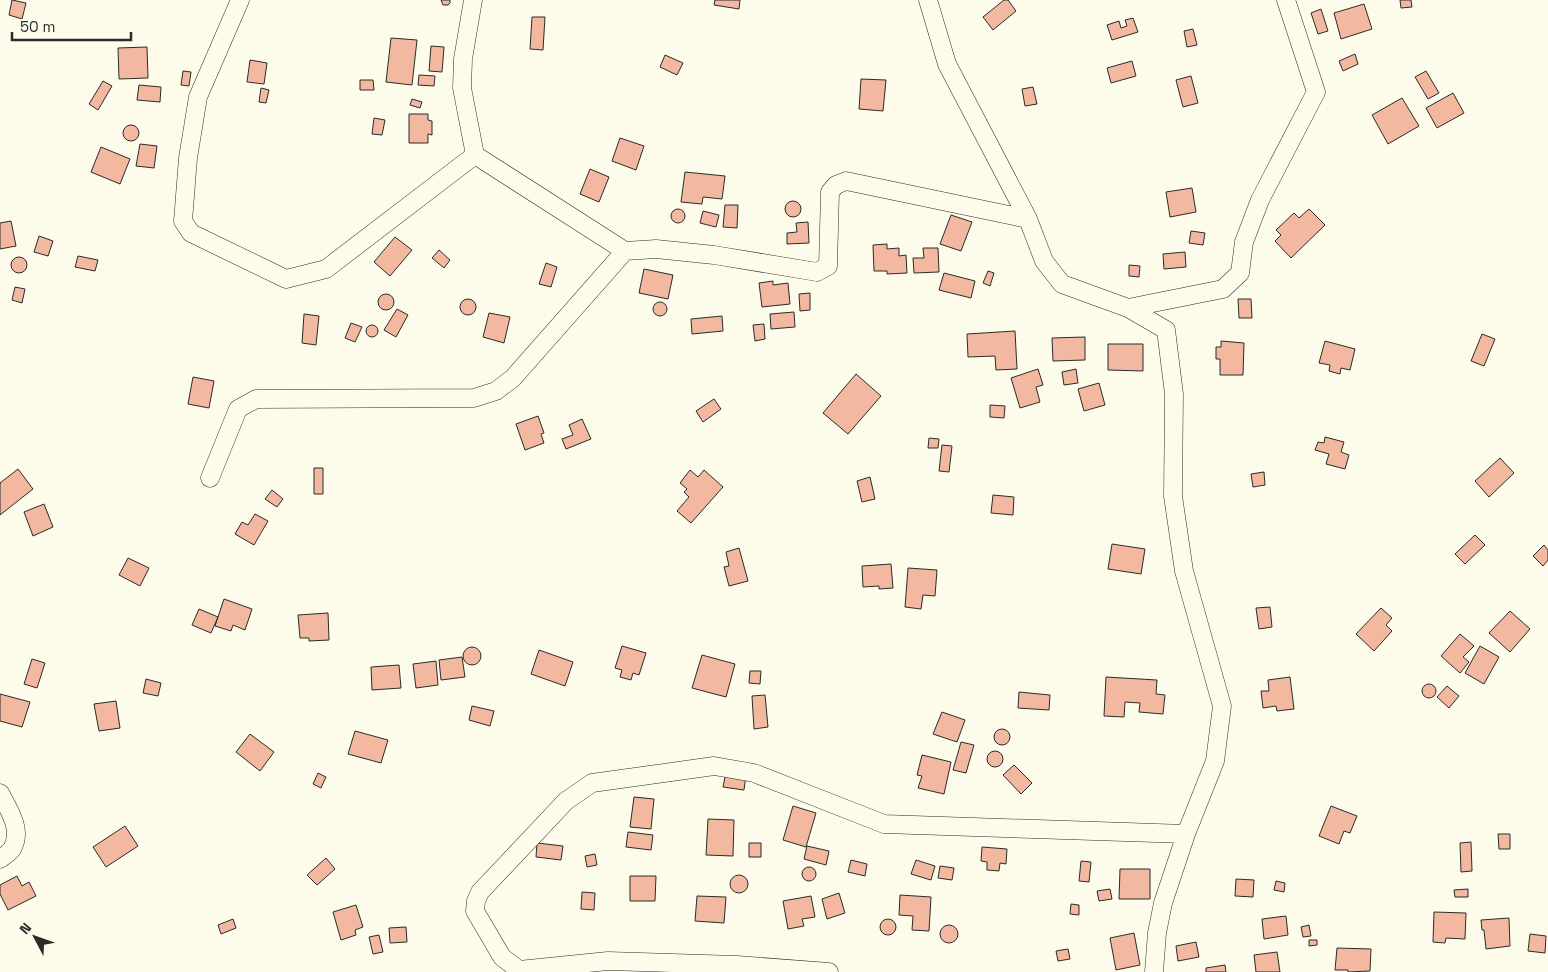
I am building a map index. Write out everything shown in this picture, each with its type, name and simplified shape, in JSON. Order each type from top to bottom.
[{"type":"street","points":[[240,0],[198,97],[188,158],[183,221],[191,233],[286,279],[326,269],[475,155]]},
{"type":"street","points":[[474,0],[463,59],[462,88],[475,155],[625,251],[656,249],[676,251],[817,272],[828,266],[830,192],[836,185],[846,182],[1028,219]]},
{"type":"street","points":[[928,0],[947,64],[1028,219],[1044,261],[1062,284],[1128,308],[1166,330],[1174,394],[1174,496],[1184,571],[1222,706],[1215,761],[1186,834],[1163,903],[1157,933],[1154,972]]},
{"type":"street","points":[[1128,308],[1223,288],[1240,273],[1244,242],[1260,200],[1316,92],[1286,0]]},
{"type":"street","points":[[210,478],[238,410],[256,400],[474,398],[496,391],[513,378],[625,251]]},
{"type":"street","points":[[829,972],[737,965],[519,970],[502,957],[475,911],[476,900],[480,892],[566,802],[592,783],[714,766],[754,773],[884,824],[1186,834]]},
{"type":"street","points":[[0,793],[13,819],[16,834],[12,849],[0,860]]},
{"type":"building","points":[[12,0],[26,3],[22,19],[9,15]]},
{"type":"building","points":[[441,0],[450,0],[450,3],[443,5]]},
{"type":"building","points":[[715,0],[740,0],[739,9],[714,5]]},
{"type":"building","points":[[1004,0],[1008,0],[1016,11],[993,30],[983,17]]},
{"type":"building","points":[[1400,0],[1411,0],[1412,7],[1401,8]]},
{"type":"building","points":[[1364,4],[1372,29],[1341,39],[1334,13]]},
{"type":"building","points":[[1321,9],[1328,31],[1318,34],[1311,13]]},
{"type":"building","points":[[532,17],[545,17],[543,50],[530,49]]},
{"type":"building","points":[[1133,18],[1138,32],[1112,40],[1107,25],[1119,21],[1121,28],[1127,26],[1125,20]]},
{"type":"building","points":[[1193,29],[1197,45],[1187,47],[1184,31]]},
{"type":"building","points":[[391,38],[417,40],[412,85],[386,82]]},
{"type":"building","points":[[431,46],[444,47],[442,72],[429,71]]},
{"type":"building","points":[[147,47],[148,78],[119,79],[118,48]]},
{"type":"building","points":[[1355,54],[1358,64],[1343,71],[1339,61]]},
{"type":"building","points":[[665,55],[683,63],[677,75],[660,67]]},
{"type":"building","points":[[250,60],[267,63],[264,84],[247,82]]},
{"type":"building","points":[[1132,61],[1136,76],[1111,83],[1107,68]]},
{"type":"building","points":[[183,71],[191,72],[189,86],[181,85]]},
{"type":"building","points":[[1426,71],[1439,93],[1428,99],[1415,77]]},
{"type":"building","points":[[419,75],[435,76],[434,86],[418,85]]},
{"type":"building","points":[[1191,76],[1198,103],[1183,107],[1176,80]]},
{"type":"building","points":[[861,79],[886,80],[883,111],[859,109]]},
{"type":"building","points":[[360,80],[373,80],[374,90],[360,90]]},
{"type":"building","points":[[103,81],[112,86],[98,110],[89,104]]},
{"type":"building","points":[[139,85],[161,87],[160,102],[137,100]]},
{"type":"building","points":[[1033,87],[1037,104],[1025,106],[1022,89]]},
{"type":"building","points":[[261,88],[269,90],[266,103],[259,102]]},
{"type":"building","points":[[1453,93],[1464,113],[1437,128],[1426,108]]},
{"type":"building","points":[[1402,98],[1419,126],[1388,144],[1372,115]]},
{"type":"building","points":[[412,99],[422,102],[420,108],[410,105]]},
{"type":"building","points":[[409,114],[428,114],[428,120],[432,121],[432,135],[428,134],[428,143],[409,143]]},
{"type":"building","points":[[374,118],[385,120],[382,135],[372,134]]},
{"type":"building","points":[[128,125],[134,125],[139,130],[137,139],[128,141],[123,136],[123,130]]},
{"type":"building","points":[[620,138],[644,146],[636,170],[612,161]]},
{"type":"building","points":[[140,144],[157,146],[154,168],[136,166]]},
{"type":"building","points":[[101,147],[130,159],[120,184],[91,172]]},
{"type":"building","points":[[590,169],[609,177],[599,202],[580,194]]},
{"type":"building","points":[[685,172],[725,176],[722,199],[703,197],[702,204],[681,202]]},
{"type":"building","points":[[1192,188],[1196,212],[1170,217],[1166,192]]},
{"type":"building","points":[[793,201],[799,203],[801,209],[799,215],[793,217],[787,215],[785,209],[787,203]]},
{"type":"building","points":[[725,205],[738,205],[737,228],[723,227]]},
{"type":"building","points":[[675,209],[681,209],[685,216],[681,223],[675,223],[671,219],[671,213]]},
{"type":"building","points":[[1309,209],[1325,225],[1291,258],[1275,241],[1281,235],[1276,230],[1294,213],[1299,218]]},
{"type":"building","points":[[703,211],[719,215],[716,227],[700,223]]},
{"type":"building","points":[[951,215],[972,222],[961,251],[940,244]]},
{"type":"building","points":[[11,221],[16,246],[0,249],[0,223]]},
{"type":"building","points":[[808,222],[809,243],[787,244],[787,233],[797,232],[796,223]]},
{"type":"building","points":[[1191,231],[1205,233],[1203,245],[1189,243]]},
{"type":"building","points":[[39,236],[53,241],[48,256],[34,252]]},
{"type":"building","points":[[395,237],[412,250],[390,276],[374,262]]},
{"type":"building","points":[[887,244],[887,249],[899,248],[899,256],[906,255],[907,273],[887,274],[887,271],[874,271],[873,245]]},
{"type":"building","points":[[923,248],[938,248],[939,272],[914,273],[913,258],[924,258]]},
{"type":"building","points":[[439,250],[450,260],[444,268],[432,258]]},
{"type":"building","points":[[1185,252],[1186,267],[1164,269],[1163,254]]},
{"type":"building","points":[[78,256],[98,260],[95,271],[75,267]]},
{"type":"building","points":[[16,257],[22,257],[27,262],[25,271],[16,273],[11,268],[11,262]]},
{"type":"building","points":[[546,263],[557,267],[551,287],[539,284]]},
{"type":"building","points":[[1129,265],[1140,266],[1139,277],[1129,276]]},
{"type":"building","points":[[644,269],[673,275],[668,299],[639,293]]},
{"type":"building","points":[[988,271],[994,273],[990,286],[983,283]]},
{"type":"building","points":[[944,273],[975,281],[971,298],[939,290]]},
{"type":"building","points":[[773,281],[773,285],[788,283],[790,304],[762,307],[759,283]]},
{"type":"building","points":[[15,287],[25,289],[22,303],[12,300]]},
{"type":"building","points":[[810,293],[810,310],[800,311],[799,294]]},
{"type":"building","points":[[386,294],[394,302],[386,310],[378,302]]},
{"type":"building","points":[[468,299],[474,301],[476,307],[474,313],[468,315],[462,313],[460,307],[462,301]]},
{"type":"building","points":[[1238,299],[1251,299],[1252,318],[1239,318]]},
{"type":"building","points":[[660,302],[665,304],[667,309],[665,314],[660,316],[655,314],[653,309],[655,304]]},
{"type":"building","points":[[397,309],[408,315],[396,337],[384,330]]},
{"type":"building","points":[[794,312],[795,327],[771,329],[770,314]]},
{"type":"building","points":[[489,313],[510,317],[504,343],[483,337]]},
{"type":"building","points":[[304,314],[319,316],[316,345],[302,343]]},
{"type":"building","points":[[722,316],[723,331],[692,334],[691,319]]},
{"type":"building","points":[[351,323],[362,327],[355,342],[345,338]]},
{"type":"building","points":[[764,324],[765,339],[755,341],[753,325]]},
{"type":"building","points":[[370,325],[374,325],[378,331],[374,337],[370,337],[366,333],[366,329]]},
{"type":"building","points":[[1015,331],[1017,369],[996,370],[995,356],[968,357],[967,334]]},
{"type":"building","points":[[1482,334],[1495,339],[1484,366],[1471,361]]},
{"type":"building","points":[[1085,337],[1085,360],[1053,361],[1052,338]]},
{"type":"building","points":[[1221,341],[1244,343],[1243,375],[1220,375],[1220,359],[1216,359],[1216,347],[1221,347]]},
{"type":"building","points":[[1325,341],[1355,349],[1350,370],[1341,368],[1340,374],[1329,371],[1330,365],[1319,363]]},
{"type":"building","points":[[1108,344],[1143,344],[1143,371],[1108,370]]},
{"type":"building","points":[[1038,369],[1043,385],[1036,387],[1040,402],[1020,408],[1011,378]]},
{"type":"building","points":[[1076,369],[1078,383],[1064,385],[1062,372]]},
{"type":"building","points":[[856,374],[881,396],[848,434],[823,413]]},
{"type":"building","points":[[193,377],[214,381],[209,408],[188,404]]},
{"type":"building","points":[[1099,383],[1105,405],[1084,411],[1078,389]]},
{"type":"building","points":[[714,399],[721,409],[703,422],[696,411]]},
{"type":"building","points":[[990,405],[1005,406],[1004,418],[990,417]]},
{"type":"building","points":[[538,416],[544,433],[541,434],[544,443],[525,450],[516,424]]},
{"type":"building","points":[[582,419],[591,439],[566,449],[562,439],[573,435],[569,425]]},
{"type":"building","points":[[1325,437],[1344,442],[1341,452],[1349,455],[1345,469],[1326,464],[1329,454],[1315,450],[1318,442],[1324,443]]},
{"type":"building","points":[[929,438],[939,439],[938,448],[928,448]]},
{"type":"building","points":[[942,445],[952,446],[949,472],[939,471]]},
{"type":"building","points":[[1500,458],[1514,473],[1489,497],[1475,481]]},
{"type":"building","points":[[314,468],[323,468],[323,494],[314,494]]},
{"type":"building","points":[[18,469],[33,489],[0,515],[0,483]]},
{"type":"building","points":[[690,470],[698,477],[704,470],[723,487],[691,523],[677,511],[689,497],[684,492],[687,489],[680,483]]},
{"type":"building","points":[[1264,472],[1265,485],[1253,487],[1251,474]]},
{"type":"building","points":[[870,477],[875,499],[862,502],[857,481]]},
{"type":"building","points":[[272,490],[283,499],[277,507],[265,499]]},
{"type":"building","points":[[993,495],[1014,497],[1013,515],[991,513]]},
{"type":"building","points":[[44,504],[53,527],[33,536],[24,512]]},
{"type":"building","points":[[255,514],[268,521],[254,545],[235,534],[242,522],[248,525]]},
{"type":"building","points":[[1475,535],[1485,545],[1465,564],[1455,554]]},
{"type":"building","points":[[1112,544],[1145,549],[1141,574],[1108,569]]},
{"type":"building","points":[[1544,545],[1548,550],[1548,560],[1543,566],[1533,556]]},
{"type":"building","points":[[739,548],[748,581],[729,586],[724,567],[729,566],[726,552]]},
{"type":"building","points":[[128,558],[149,568],[140,586],[119,575]]},
{"type":"building","points":[[891,564],[893,588],[879,589],[879,586],[863,587],[862,566]]},
{"type":"building","points":[[908,568],[937,570],[935,596],[923,595],[921,609],[905,607]]},
{"type":"building","points":[[224,599],[252,609],[245,630],[233,625],[231,631],[215,626]]},
{"type":"building","points":[[1270,607],[1272,627],[1259,629],[1256,608]]},
{"type":"building","points":[[1381,608],[1392,618],[1386,625],[1392,631],[1374,651],[1356,634]]},
{"type":"building","points":[[199,609],[218,617],[211,633],[192,625]]},
{"type":"building","points":[[1510,611],[1530,629],[1510,652],[1489,633]]},
{"type":"building","points":[[328,613],[329,640],[309,641],[309,638],[300,638],[298,615]]},
{"type":"building","points":[[1460,634],[1474,646],[1463,657],[1469,662],[1460,673],[1441,656]]},
{"type":"building","points":[[622,646],[646,653],[639,675],[633,673],[631,680],[620,677],[622,670],[615,668]]},
{"type":"building","points":[[1480,646],[1499,657],[1484,684],[1465,673]]},
{"type":"building","points":[[472,647],[478,650],[481,656],[478,662],[472,665],[466,662],[463,656],[466,650]]},
{"type":"building","points":[[539,650],[573,662],[565,686],[531,674]]},
{"type":"building","points":[[702,655],[735,664],[726,697],[692,688]]},
{"type":"building","points":[[462,657],[465,677],[441,680],[439,660]]},
{"type":"building","points":[[32,659],[45,663],[37,688],[24,684]]},
{"type":"building","points":[[436,661],[438,685],[416,688],[413,664]]},
{"type":"building","points":[[399,665],[401,688],[372,690],[371,667]]},
{"type":"building","points":[[750,671],[761,671],[760,684],[749,683]]},
{"type":"building","points":[[1106,677],[1157,680],[1156,694],[1165,695],[1163,714],[1139,712],[1140,703],[1125,702],[1124,717],[1104,716]]},
{"type":"building","points":[[1290,677],[1294,709],[1277,711],[1276,706],[1263,708],[1261,691],[1269,691],[1268,680]]},
{"type":"building","points":[[146,679],[161,683],[158,696],[143,693]]},
{"type":"building","points":[[1426,684],[1432,684],[1436,691],[1432,698],[1426,698],[1422,694],[1422,688]]},
{"type":"building","points":[[1447,686],[1459,696],[1449,708],[1437,697]]},
{"type":"building","points":[[1019,692],[1050,695],[1049,710],[1018,708]]},
{"type":"building","points":[[0,694],[30,702],[22,727],[0,721]]},
{"type":"building","points":[[765,695],[768,727],[754,729],[752,696]]},
{"type":"building","points":[[116,701],[120,728],[99,731],[94,704]]},
{"type":"building","points":[[472,706],[494,711],[490,726],[469,720]]},
{"type":"building","points":[[942,712],[965,720],[957,742],[933,734]]},
{"type":"building","points":[[1002,729],[1008,731],[1010,737],[1008,743],[1002,745],[996,743],[994,737],[996,731]]},
{"type":"building","points":[[355,731],[388,740],[381,763],[348,754]]},
{"type":"building","points":[[250,734],[274,752],[260,771],[236,752]]},
{"type":"building","points":[[961,742],[974,745],[966,773],[953,770]]},
{"type":"building","points":[[995,751],[1001,753],[1003,759],[1001,765],[995,767],[989,765],[987,759],[989,753]]},
{"type":"building","points":[[922,755],[951,762],[944,794],[918,788],[922,776],[917,775]]},
{"type":"building","points":[[1014,765],[1032,783],[1021,794],[1003,775]]},
{"type":"building","points":[[726,772],[746,775],[744,790],[723,787]]},
{"type":"building","points":[[318,773],[326,777],[321,788],[313,784]]},
{"type":"building","points":[[634,797],[654,799],[651,829],[630,827]]},
{"type":"building","points":[[793,806],[816,813],[806,847],[783,840]]},
{"type":"building","points":[[1331,806],[1357,816],[1350,833],[1344,831],[1339,844],[1319,836]]},
{"type":"building","points":[[708,819],[734,820],[733,856],[706,855]]},
{"type":"building","points":[[125,826],[138,846],[106,867],[93,847]]},
{"type":"building","points":[[628,832],[653,835],[651,850],[626,847]]},
{"type":"building","points":[[1498,834],[1510,834],[1510,849],[1499,849]]},
{"type":"building","points":[[1471,842],[1472,871],[1461,872],[1460,843]]},
{"type":"building","points":[[537,843],[563,846],[561,860],[536,857]]},
{"type":"building","points":[[749,843],[761,843],[761,857],[749,857]]},
{"type":"building","points":[[807,846],[829,851],[826,865],[804,859]]},
{"type":"building","points":[[982,847],[1007,849],[1006,864],[1000,863],[999,871],[987,870],[987,862],[981,861]]},
{"type":"building","points":[[595,854],[597,865],[587,867],[585,856]]},
{"type":"building","points":[[326,858],[335,869],[317,885],[307,875]]},
{"type":"building","points":[[851,860],[867,864],[865,876],[848,872]]},
{"type":"building","points":[[916,860],[935,866],[931,880],[911,874]]},
{"type":"building","points":[[1081,861],[1091,862],[1089,882],[1079,881]]},
{"type":"building","points":[[940,866],[954,868],[952,880],[938,878]]},
{"type":"building","points":[[806,867],[812,867],[816,874],[812,881],[806,881],[802,877],[802,871]]},
{"type":"building","points":[[1120,869],[1150,869],[1150,899],[1119,899]]},
{"type":"building","points":[[739,875],[745,878],[748,884],[745,890],[739,893],[733,890],[730,884],[733,878]]},
{"type":"building","points":[[17,876],[22,886],[29,882],[36,896],[8,910],[0,894],[0,885]]},
{"type":"building","points":[[630,876],[656,876],[655,901],[630,901]]},
{"type":"building","points":[[1236,879],[1254,880],[1253,897],[1235,896]]},
{"type":"building","points":[[1276,881],[1285,883],[1284,892],[1274,890]]},
{"type":"building","points":[[1110,889],[1112,899],[1099,901],[1097,891]]},
{"type":"building","points":[[1468,889],[1468,897],[1455,897],[1454,890]]},
{"type":"building","points":[[582,892],[595,893],[594,910],[581,909]]},
{"type":"building","points":[[839,893],[845,913],[827,919],[822,899]]},
{"type":"building","points":[[900,895],[931,897],[929,931],[912,930],[913,916],[899,915]]},
{"type":"building","points":[[697,896],[726,897],[724,923],[695,921]]},
{"type":"building","points":[[811,896],[815,917],[802,919],[804,926],[788,929],[783,901]]},
{"type":"building","points":[[1071,904],[1079,905],[1079,915],[1070,914]]},
{"type":"building","points":[[356,905],[363,927],[355,930],[356,935],[341,940],[333,912]]},
{"type":"building","points":[[1434,912],[1466,913],[1465,939],[1446,938],[1445,943],[1433,942]]},
{"type":"building","points":[[1286,916],[1288,935],[1264,939],[1262,919]]},
{"type":"building","points":[[1509,918],[1510,946],[1486,949],[1481,920]]},
{"type":"building","points":[[233,919],[236,928],[221,934],[218,925]]},
{"type":"building","points":[[885,919],[891,919],[896,924],[894,933],[885,935],[880,930],[880,924]]},
{"type":"building","points":[[949,925],[955,928],[958,934],[955,940],[949,943],[943,940],[940,934],[943,928]]},
{"type":"building","points":[[1309,925],[1311,936],[1303,937],[1301,927]]},
{"type":"building","points":[[406,927],[407,942],[390,943],[389,928]]},
{"type":"building","points":[[1134,933],[1140,965],[1116,970],[1110,938]]},
{"type":"building","points":[[1530,934],[1546,936],[1545,953],[1528,951]]},
{"type":"building","points":[[379,935],[383,952],[373,954],[369,937]]},
{"type":"building","points":[[1309,940],[1317,940],[1317,945],[1309,946]]},
{"type":"building","points":[[1196,942],[1199,957],[1178,961],[1176,946]]},
{"type":"building","points":[[1337,948],[1371,949],[1370,971],[1348,972],[1348,970],[1335,970]]},
{"type":"building","points":[[1068,949],[1070,959],[1058,961],[1056,951]]},
{"type":"building","points":[[1277,952],[1280,972],[1256,972],[1254,955]]},
{"type":"building","points":[[1225,965],[1226,972],[1206,972],[1206,968]]}]
